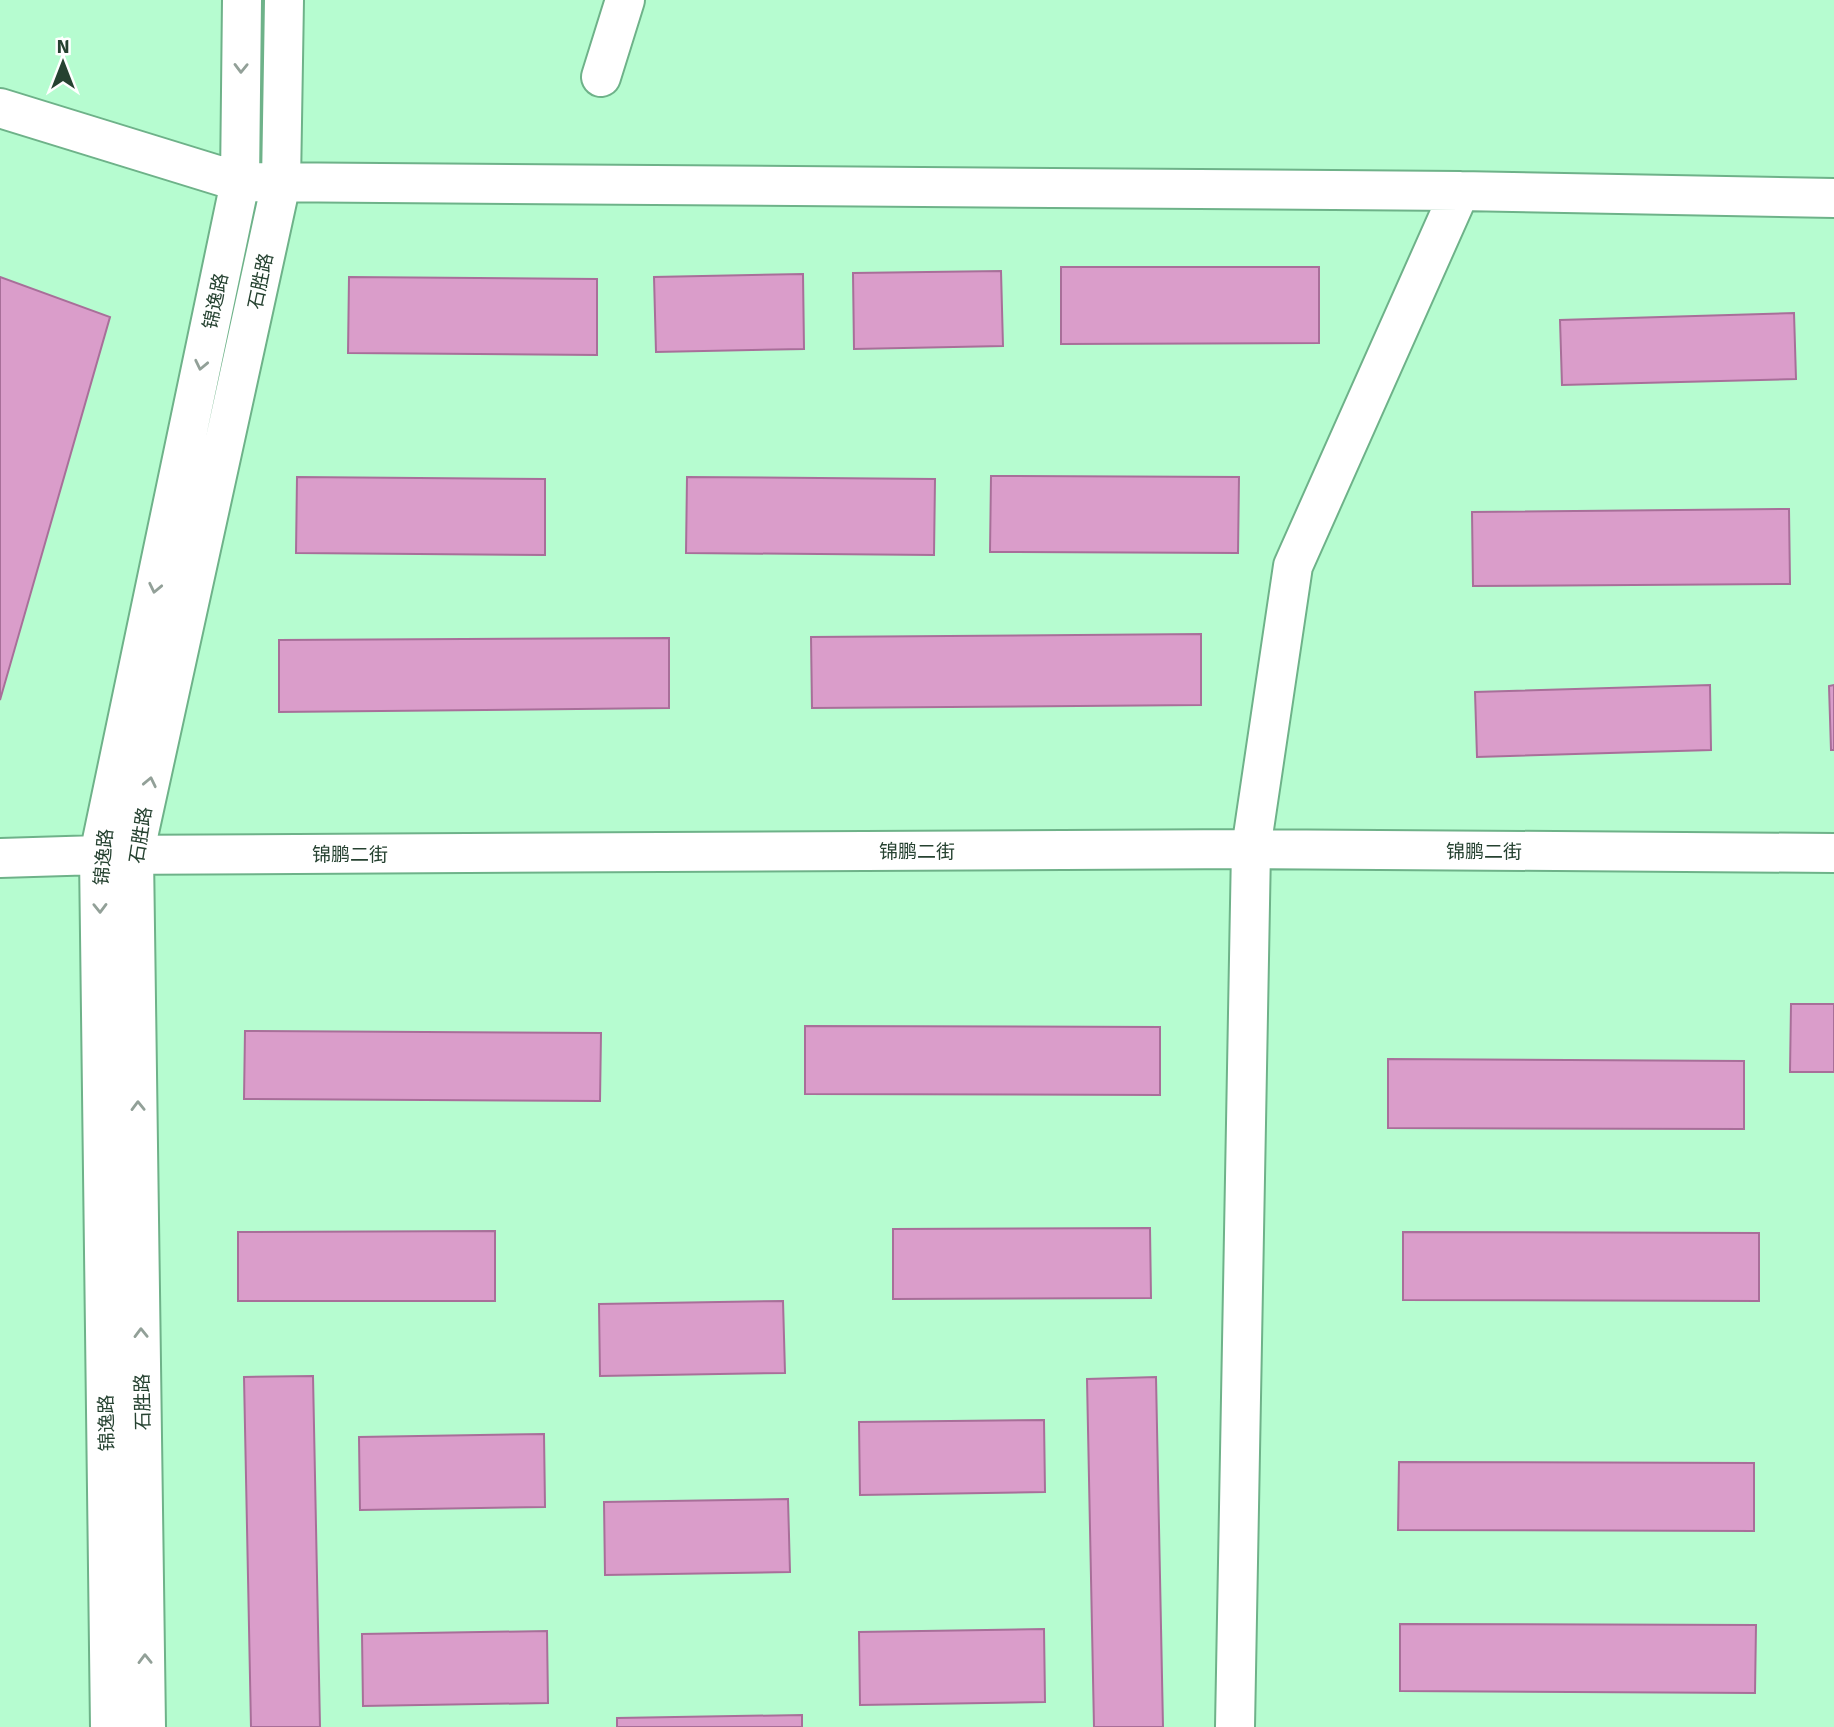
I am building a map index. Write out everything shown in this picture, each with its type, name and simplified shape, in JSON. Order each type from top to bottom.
[{"type":"street","name":"锦逸路","points":[[110,1727],[117,855],[240,182],[242,0]]},
{"type":"street","name":"石胜路","points":[[146,1727],[117,855],[281,183],[284,0]]},
{"type":"street","points":[[600,77],[625,0]]},
{"type":"street","points":[[0,108],[240,182],[1461,191],[1834,198]]},
{"type":"street","points":[[1235,1727],[1251,849],[1293,566],[1461,191]]},
{"type":"street","name":"锦鹏二街","points":[[0,858],[117,855],[1251,849],[1834,853]]},
{"type":"building","points":[[1061,267],[1319,267],[1319,343],[1061,344]]},
{"type":"building","points":[[1001,271],[1003,346],[854,349],[853,273]]},
{"type":"building","points":[[803,274],[804,349],[656,352],[654,277]]},
{"type":"building","points":[[0,277],[110,317],[0,700]]},
{"type":"building","points":[[349,277],[597,279],[597,355],[348,353]]},
{"type":"building","points":[[1794,313],[1796,379],[1562,385],[1560,320]]},
{"type":"building","points":[[991,476],[1239,477],[1238,553],[990,552]]},
{"type":"building","points":[[297,477],[545,479],[545,555],[296,553]]},
{"type":"building","points":[[687,477],[935,479],[934,555],[686,553]]},
{"type":"building","points":[[1789,509],[1790,584],[1473,586],[1472,512]]},
{"type":"building","points":[[1201,634],[1201,705],[812,708],[811,637]]},
{"type":"building","points":[[669,638],[669,708],[279,712],[279,640]]},
{"type":"building","points":[[1710,685],[1711,750],[1477,757],[1475,692]]},
{"type":"building","points":[[1834,685],[1834,750],[1831,750],[1829,686]]},
{"type":"building","points":[[1791,1004],[1834,1004],[1834,1072],[1790,1072]]},
{"type":"building","points":[[805,1026],[1160,1027],[1160,1095],[805,1094]]},
{"type":"building","points":[[245,1031],[601,1033],[600,1101],[244,1099]]},
{"type":"building","points":[[1388,1059],[1744,1061],[1744,1129],[1388,1128]]},
{"type":"building","points":[[1150,1228],[1151,1298],[893,1299],[893,1229]]},
{"type":"building","points":[[495,1231],[495,1301],[238,1301],[238,1232]]},
{"type":"building","points":[[1403,1232],[1759,1233],[1759,1301],[1403,1300]]},
{"type":"building","points":[[783,1301],[785,1373],[600,1376],[599,1304]]},
{"type":"building","points":[[313,1376],[320,1727],[251,1727],[244,1377]]},
{"type":"building","points":[[1156,1377],[1163,1727],[1094,1727],[1087,1379]]},
{"type":"building","points":[[1044,1420],[1045,1492],[860,1495],[859,1422]]},
{"type":"building","points":[[544,1434],[545,1507],[360,1510],[359,1437]]},
{"type":"building","points":[[1399,1462],[1754,1463],[1754,1531],[1398,1530]]},
{"type":"building","points":[[788,1499],[790,1572],[605,1575],[604,1502]]},
{"type":"building","points":[[1400,1624],[1756,1625],[1755,1693],[1400,1691]]},
{"type":"building","points":[[1044,1629],[1045,1702],[860,1705],[859,1632]]},
{"type":"building","points":[[547,1631],[548,1703],[363,1706],[362,1634]]},
{"type":"building","points":[[802,1715],[802,1727],[617,1727],[617,1718]]}]
